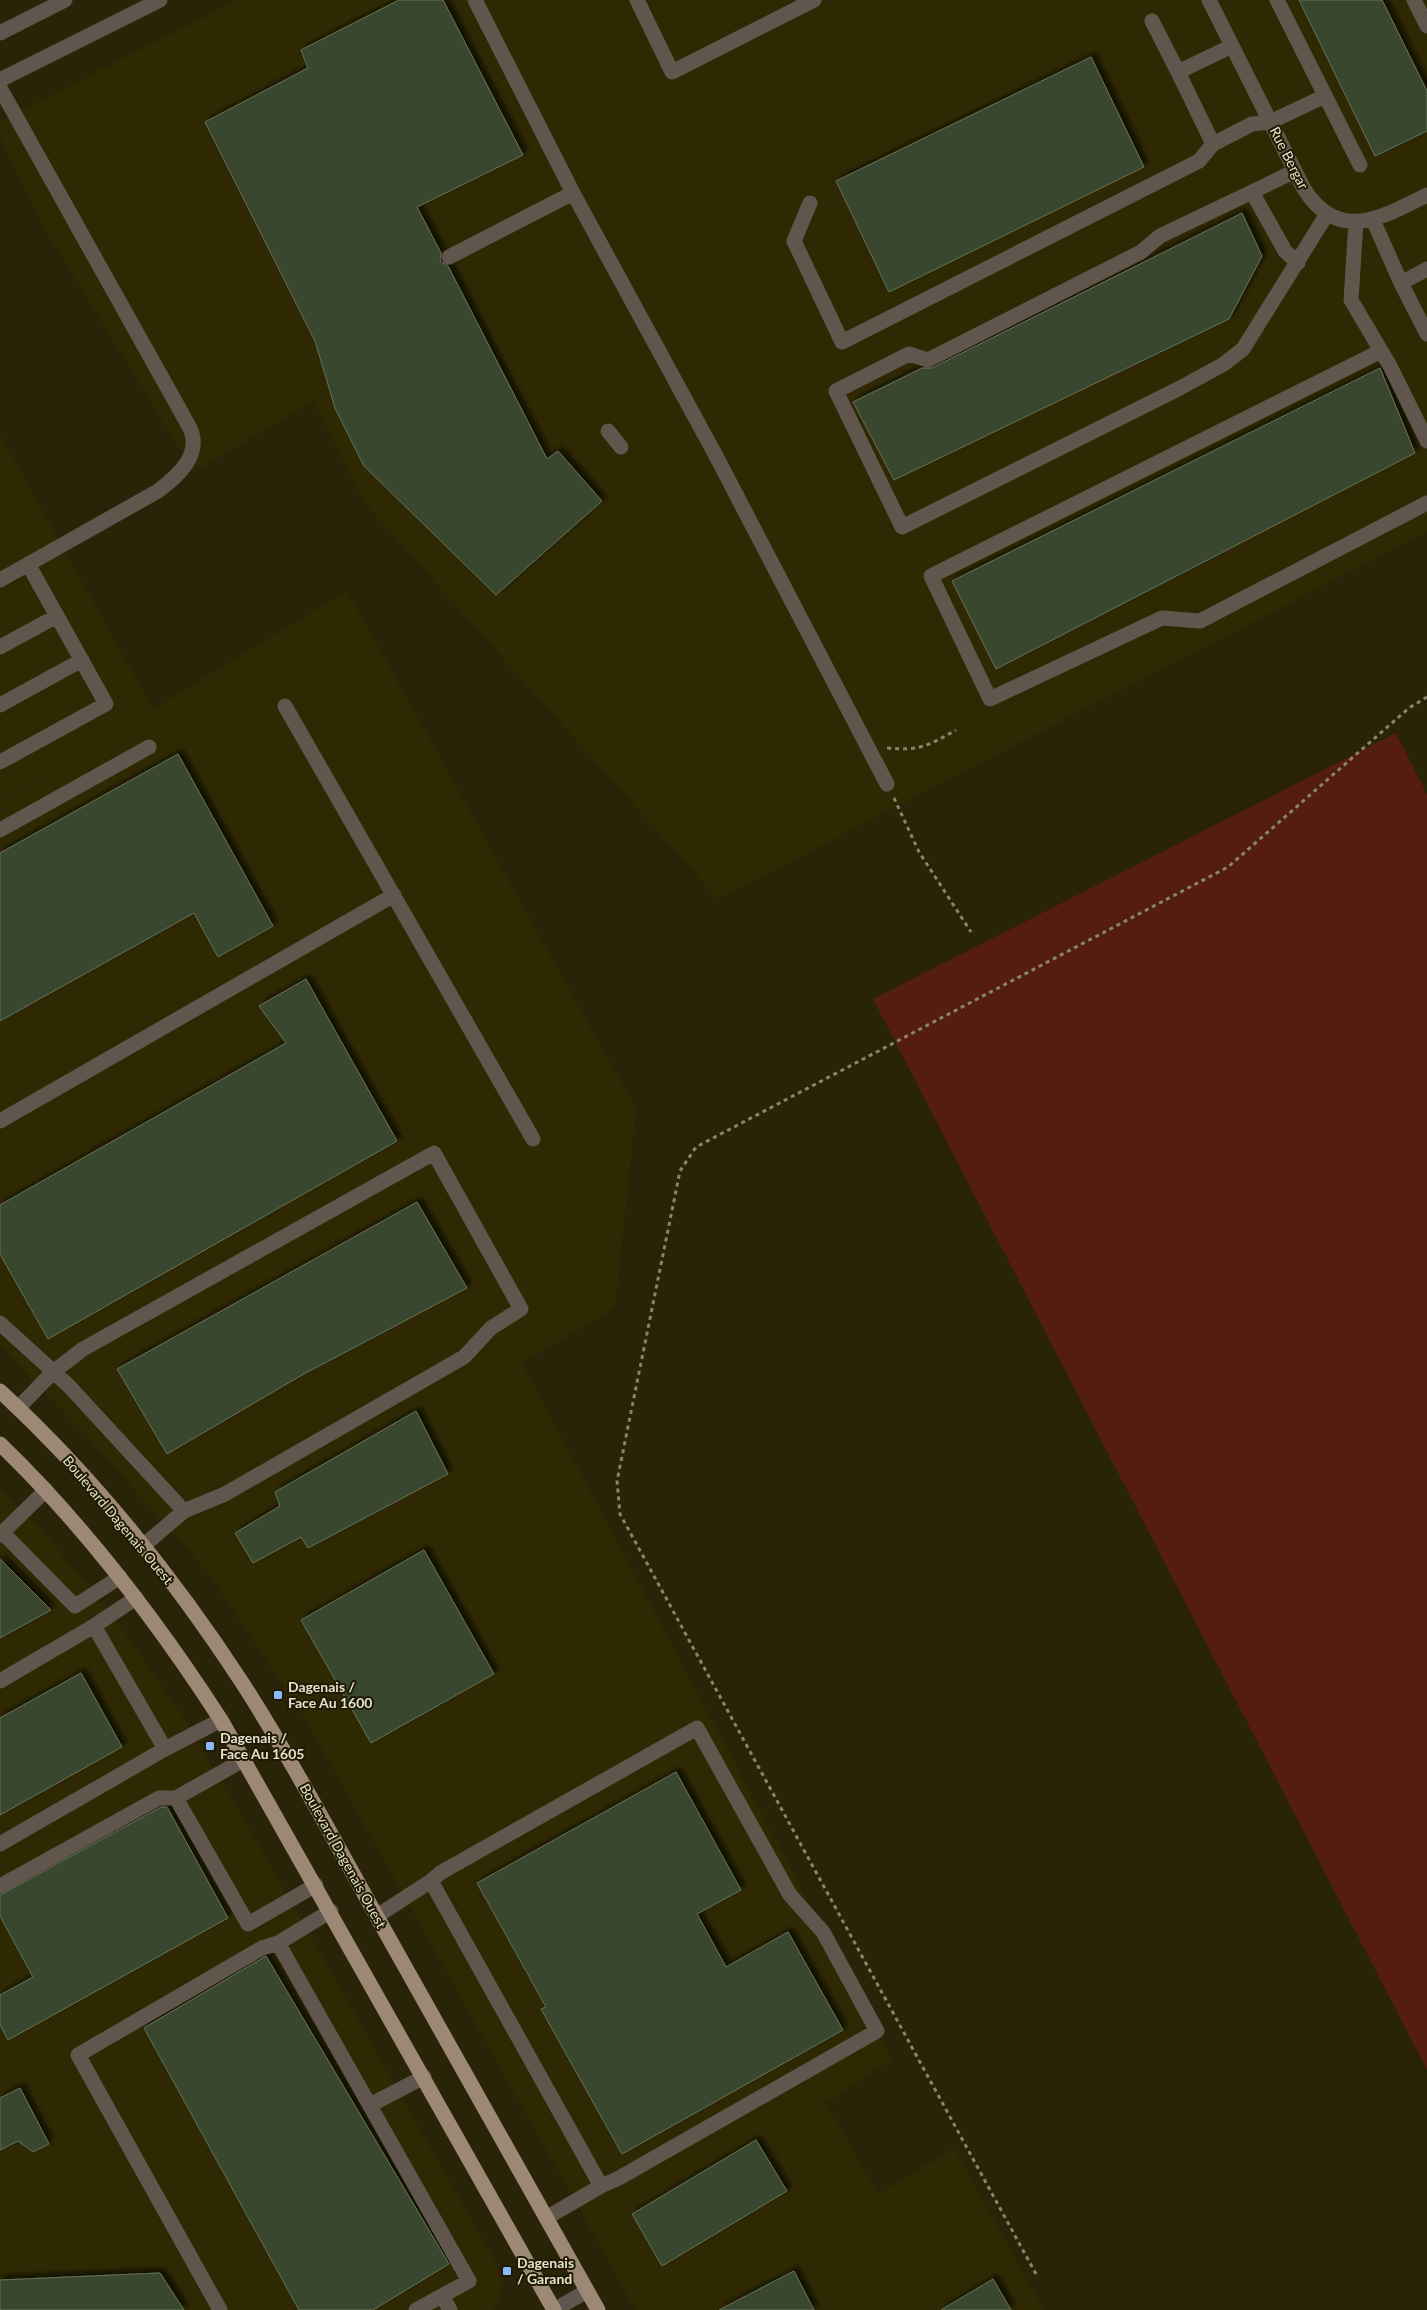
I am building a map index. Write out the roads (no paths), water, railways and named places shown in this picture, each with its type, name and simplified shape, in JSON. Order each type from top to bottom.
[{"type":"main road","name":"Boulevard Dagenais Ouest","points":[[0,1391],[102,1497],[143,1546],[200,1622],[243,1685],[277,1740],[377,1916],[598,2310]]},
{"type":"main road","points":[[0,1444],[46,1490],[120,1577],[178,1654],[221,1720],[331,1911],[554,2310]]},
{"type":"street","points":[[0,33],[65,0]]},
{"type":"street","points":[[0,80],[160,0]]},
{"type":"street","points":[[475,0],[573,192],[719,462],[887,784]]},
{"type":"street","points":[[636,0],[672,72],[814,0]]},
{"type":"street","name":"Rue Bergar","points":[[1209,0],[1294,170],[1309,196],[1327,214],[1343,220],[1356,222],[1373,220],[1427,194]]},
{"type":"street","points":[[1277,0],[1360,165]]},
{"type":"street","points":[[1414,0],[1427,26]]},
{"type":"street","points":[[1152,21],[1213,144]]},
{"type":"street","points":[[1178,72],[1232,46]]},
{"type":"street","points":[[0,88],[190,428],[194,443],[191,456],[170,482],[142,500],[0,580]]},
{"type":"street","points":[[810,203],[794,241],[842,342],[1199,161],[1213,144],[1252,124],[1270,122],[1325,96]]},
{"type":"street","points":[[1294,170],[1160,236],[1141,252],[928,360],[909,354],[836,391],[902,527],[1178,389],[1224,364],[1243,348],[1327,214]]},
{"type":"street","points":[[449,257],[573,192]]},
{"type":"street","points":[[1252,192],[1285,251],[1298,263]]},
{"type":"street","points":[[1373,220],[1401,283],[1427,334]]},
{"type":"street","points":[[1356,222],[1351,300],[1427,441]]},
{"type":"street","points":[[1401,283],[1427,269]]},
{"type":"street","points":[[1380,351],[931,576],[990,699],[1162,618],[1200,621],[1427,503]]},
{"type":"street","points":[[608,432],[621,446]]},
{"type":"street","points":[[0,762],[106,704],[28,564]]},
{"type":"street","points":[[0,647],[57,616]]},
{"type":"street","points":[[0,705],[82,660]]},
{"type":"street","points":[[285,706],[533,1139]]},
{"type":"street","points":[[0,830],[149,747]]},
{"type":"street","points":[[0,1121],[394,895]]},
{"type":"street","points":[[18,1408],[53,1372],[83,1349],[434,1153],[520,1310],[491,1328],[464,1357],[225,1494],[184,1511],[143,1546]]},
{"type":"street","points":[[0,1323],[68,1385],[184,1511]]},
{"type":"street","points":[[46,1490],[1,1534],[74,1606],[120,1577]]},
{"type":"street","points":[[0,1680],[94,1626],[136,1598]]},
{"type":"street","points":[[94,1626],[165,1749]]},
{"type":"street","points":[[0,1844],[165,1749],[221,1720]]},
{"type":"street","points":[[377,1916],[432,1881],[440,1873],[697,1728],[790,1895],[823,1932],[877,2031],[546,2218]]},
{"type":"street","points":[[0,1886],[159,1798],[176,1798],[245,1759]]},
{"type":"street","points":[[176,1798],[248,1924],[316,1885]]},
{"type":"street","points":[[432,1881],[601,2186]]},
{"type":"street","points":[[220,2310],[78,2054],[262,1948],[278,1943],[331,1911]]},
{"type":"street","points":[[278,1943],[470,2281],[416,2310]]},
{"type":"street","points":[[370,2105],[424,2077]]},
{"type":"street","points":[[554,2310],[587,2291]]},
{"type":"street","points":[[442,2296],[450,2310]]},
{"type":"place","name":"Dagenais / Face Au 1600","points":[[278,1695]]},
{"type":"place","name":"Dagenais / Face Au 1605","points":[[210,1746]]},
{"type":"place","name":"Dagenais / Garand","points":[[507,2271]]}]
